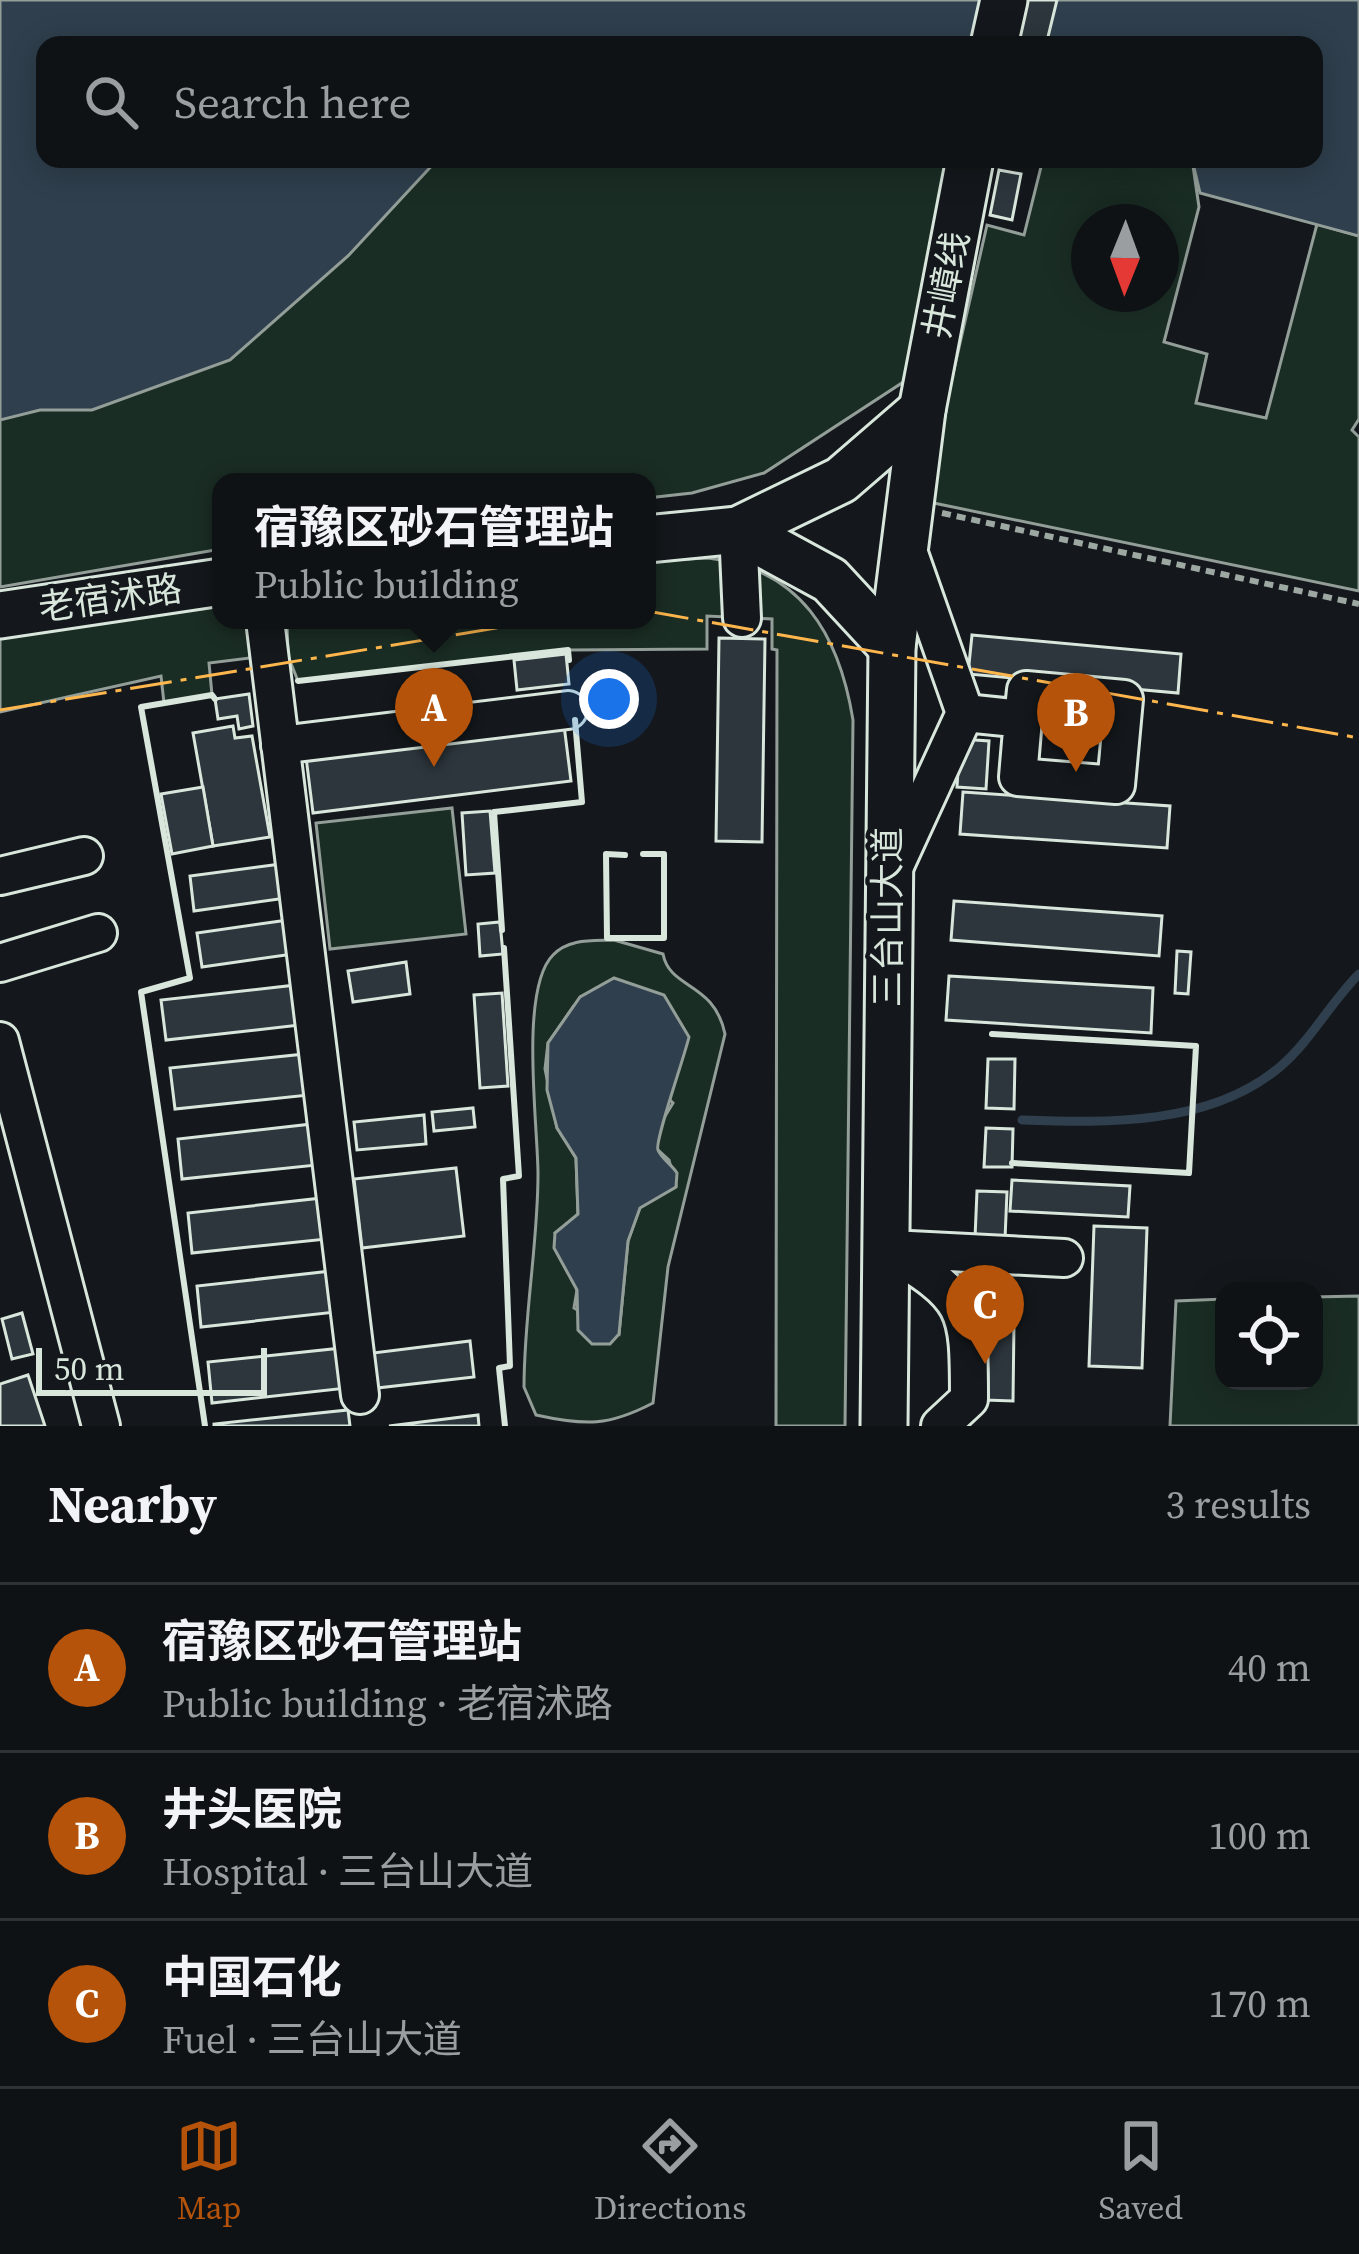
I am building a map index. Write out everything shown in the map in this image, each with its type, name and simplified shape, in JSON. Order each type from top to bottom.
[{"type":"main road","points":[[996,36],[1004,0]]},
{"type":"main road","name":"井嶂线","points":[[922,410],[968,168]]},
{"type":"main road","points":[[656,537],[738,530],[841,480],[922,410]]},
{"type":"main road","name":"三台山大道","points":[[884,1426],[892,647],[922,410]]},
{"type":"main road","points":[[738,530],[830,580],[892,647]]},
{"type":"main road","name":"老宿沭路","points":[[0,615],[212,583]]},
{"type":"street","points":[[886,886],[965,713],[907,524]]},
{"type":"street","points":[[738,530],[742,618]]},
{"type":"street","points":[[266,629],[360,1395]]},
{"type":"street","points":[[280,745],[568,710]]},
{"type":"street","points":[[965,713],[1023,719]]},
{"type":"street","points":[[0,876],[84,856]]},
{"type":"street","points":[[0,964],[98,933]]},
{"type":"street","points":[[0,1041],[101,1426]]},
{"type":"street","points":[[887,1249],[1064,1258]]},
{"type":"street","points":[[887,1249],[941,1281],[969,1325],[969,1399],[940,1426]]},
{"type":"street","points":[[868,1426],[885,1333]]},
{"type":"path","points":[[907,524],[1359,604]]},
{"type":"green space","points":[[0,0],[781,36],[36,36],[36,168],[953,168],[914,375],[764,473],[692,493],[656,497],[656,473],[212,473],[212,551],[0,587]]},
{"type":"green space","points":[[1041,168],[1193,168],[1199,207],[1179,284],[1179,204],[1071,204],[1071,312],[1172,312],[1164,342],[1207,354],[1196,403],[1266,418],[1317,224],[1359,236],[1359,419],[1352,430],[1359,437],[1359,591],[924,501],[987,225],[1024,235]]},
{"type":"green space","points":[[708,558],[740,565],[791,591],[825,634],[847,689],[853,720],[845,1426],[776,1426],[777,650],[772,649],[772,619],[707,616],[707,649],[568,650],[298,681],[288,656],[287,629],[656,629],[656,561]]},
{"type":"green space","points":[[212,606],[212,629],[249,629],[250,658],[209,663],[212,695],[164,703],[161,676],[0,712],[0,631]]},
{"type":"green space","points":[[452,808],[466,934],[330,949],[316,823]]},
{"type":"green space","points":[[614,940],[663,954],[674,974],[712,1004],[725,1034],[668,1267],[653,1403],[610,1420],[569,1421],[536,1415],[524,1387],[538,1174],[533,1027],[536,997],[553,955],[574,943]],"holes":[[[573,1007],[673,1103],[656,1131],[657,1149],[669,1160],[676,1186],[640,1207],[628,1241],[619,1334],[574,1308],[577,1290],[555,1233],[578,1215],[576,1158],[557,1128],[545,1069],[548,1043]]]},
{"type":"green space","points":[[1359,1296],[1359,1426],[1170,1426],[1176,1301],[1215,1299],[1215,1390],[1323,1390],[1323,1297]]},
{"type":"water","points":[[0,0],[1359,0],[1359,236],[1200,193],[1194,168],[1323,168],[1323,36],[36,36],[36,168],[430,168],[348,256],[230,360],[92,410],[40,410],[0,420]]},
{"type":"water","points":[[614,978],[664,995],[689,1037],[658,1144],[659,1153],[677,1173],[676,1187],[640,1208],[628,1241],[619,1334],[610,1344],[592,1344],[578,1330],[577,1290],[554,1248],[555,1233],[578,1214],[576,1158],[557,1128],[547,1090],[548,1043],[580,997]]},
{"type":"building","points":[[1020,0],[1057,0],[1048,36],[1012,36]]},
{"type":"building","points":[[999,170],[1021,174],[1012,220],[990,215]]},
{"type":"building","points":[[972,635],[1181,654],[1178,693],[968,674]]},
{"type":"building","points":[[719,638],[765,639],[762,842],[716,841]]},
{"type":"building","points":[[566,654],[569,684],[517,690],[514,660]]},
{"type":"building","points":[[249,694],[253,726],[239,729],[237,716],[218,719],[215,699]]},
{"type":"building","points":[[564,725],[571,781],[313,813],[306,757]]},
{"type":"building","points":[[233,726],[235,738],[252,736],[270,837],[213,846],[193,733]]},
{"type":"building","points":[[960,739],[989,741],[986,789],[957,787]]},
{"type":"building","points":[[203,787],[213,846],[172,854],[161,794]]},
{"type":"building","points":[[963,792],[1170,806],[1167,848],[960,834]]},
{"type":"building","points":[[490,811],[495,873],[466,875],[462,813]]},
{"type":"building","points":[[281,864],[286,898],[194,911],[190,876]]},
{"type":"building","points":[[954,901],[1162,916],[1159,956],[951,940]]},
{"type":"building","points":[[288,920],[293,954],[202,967],[197,933]]},
{"type":"building","points":[[500,922],[503,954],[480,956],[478,924]]},
{"type":"building","points":[[1177,951],[1191,952],[1188,994],[1175,993]]},
{"type":"building","points":[[406,962],[410,994],[353,1002],[348,971]]},
{"type":"building","points":[[949,976],[1153,988],[1151,1033],[946,1020]]},
{"type":"building","points":[[296,985],[300,1025],[166,1040],[161,1000]]},
{"type":"building","points":[[502,993],[508,1086],[480,1088],[474,995]]},
{"type":"building","points":[[305,1054],[309,1095],[175,1109],[170,1068]]},
{"type":"building","points":[[988,1059],[1015,1059],[1014,1109],[986,1108]]},
{"type":"building","points":[[473,1108],[475,1127],[434,1131],[432,1112]]},
{"type":"building","points":[[424,1115],[426,1144],[357,1150],[354,1122]]},
{"type":"building","points":[[312,1124],[317,1165],[182,1179],[178,1139]]},
{"type":"building","points":[[986,1128],[1013,1129],[1012,1167],[984,1167]]},
{"type":"building","points":[[456,1168],[464,1236],[362,1248],[354,1179]]},
{"type":"building","points":[[1012,1180],[1130,1186],[1128,1217],[1010,1211]]},
{"type":"building","points":[[977,1191],[1007,1192],[1005,1239],[975,1238]]},
{"type":"building","points":[[322,1198],[327,1239],[192,1253],[188,1213]]},
{"type":"building","points":[[1094,1226],[1147,1228],[1142,1368],[1089,1366]]},
{"type":"building","points":[[331,1271],[336,1312],[201,1327],[197,1286]]},
{"type":"building","points":[[22,1313],[33,1354],[12,1359],[2,1319]]},
{"type":"building","points":[[988,1322],[1014,1322],[1013,1401],[985,1400],[956,1345],[988,1345]]},
{"type":"building","points":[[470,1341],[474,1377],[377,1388],[373,1353]]},
{"type":"building","points":[[342,1348],[347,1388],[212,1403],[208,1362]]},
{"type":"building","points":[[28,1375],[45,1426],[0,1426],[0,1384]]},
{"type":"building","points":[[348,1410],[350,1426],[214,1426],[214,1424]]},
{"type":"building","points":[[478,1415],[479,1426],[389,1426]]},
{"type":"waterway","points":[[1022,1120],[1157,1117],[1223,1100],[1281,1066],[1359,974]]},
{"type":"wall","points":[[298,681],[568,650],[569,660]]},
{"type":"wall","points":[[205,1426],[141,992],[190,978],[141,707],[212,695],[215,699]]},
{"type":"wall","points":[[502,930],[494,812],[582,802],[575,720]]},
{"type":"wall","points":[[625,855],[606,854],[607,938],[664,938],[664,854],[643,854]]},
{"type":"wall","points":[[504,948],[519,1176],[503,1179],[510,1366],[499,1368],[505,1426]]},
{"type":"wall","points":[[992,1034],[1196,1046],[1189,1173],[1012,1163]]},
{"type":"power","points":[[656,613],[1359,738]]},
{"type":"power","points":[[0,710],[490,629]]},
{"type":"place","name":"宿豫区砂石管理站","points":[[434,767]]},
{"type":"place","name":"井头医院","points":[[1076,772]]},
{"type":"place","name":"中国石化","points":[[985,1364]]}]
